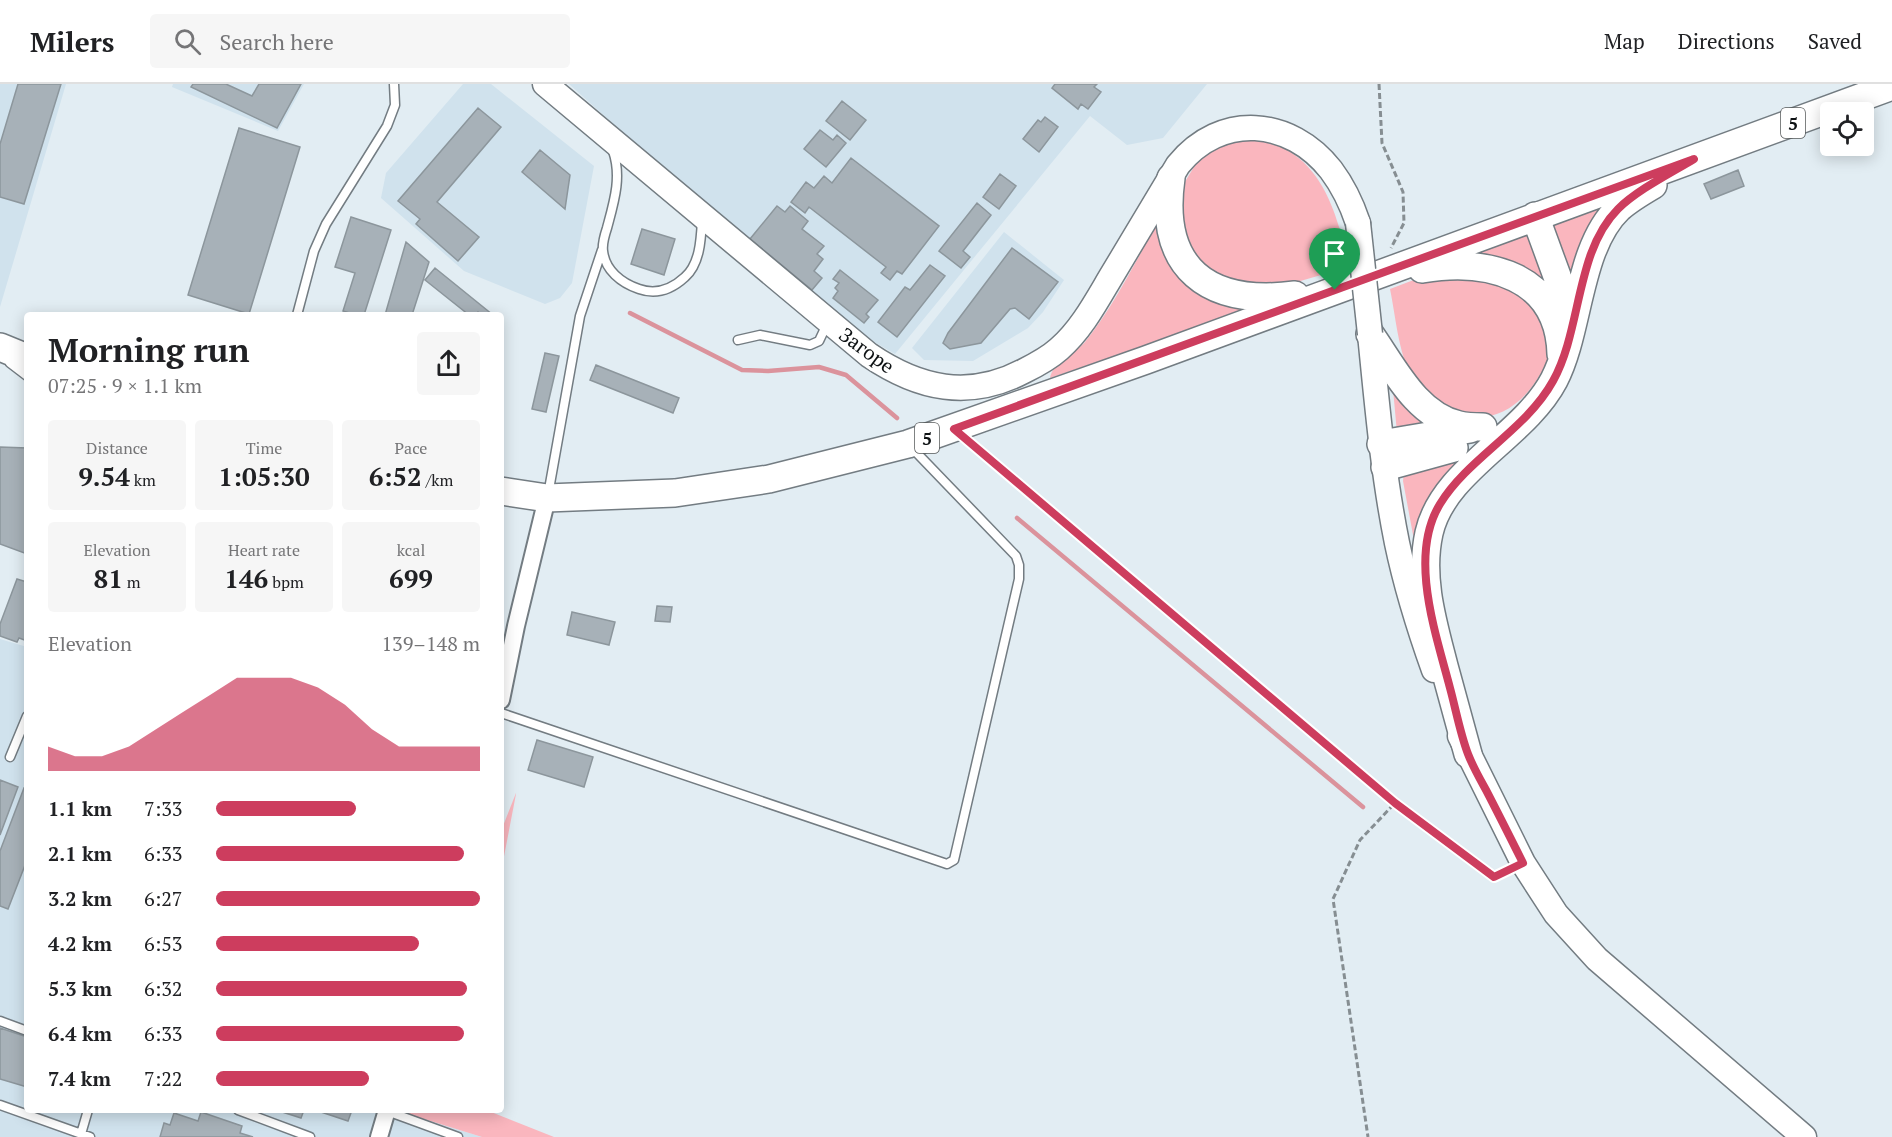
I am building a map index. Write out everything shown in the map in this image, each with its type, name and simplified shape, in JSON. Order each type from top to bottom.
[{"type":"main road","name":"Загоре","points":[[545,84],[869,355],[908,378],[952,388],[975,387],[1008,378],[1040,363],[1059,349],[1091,311],[1170,178],[1189,152],[1215,135],[1242,128],[1273,130],[1302,144],[1324,162],[1342,188],[1358,223],[1383,456],[1397,541],[1408,589],[1440,688],[1468,754],[1523,863],[1556,914],[1597,958],[1804,1137]]},
{"type":"main road","name":"5","points":[[504,491],[548,498],[675,493],[769,479],[908,444],[1376,276],[1892,86]]},
{"type":"main road","points":[[1468,754],[1429,606],[1426,555],[1433,518],[1443,500],[1459,481],[1536,405],[1554,381],[1562,361],[1593,251],[1608,222],[1618,209],[1630,200],[1694,159]]},
{"type":"main road","points":[[1170,178],[1168,215],[1175,244],[1188,268],[1208,285],[1233,294],[1258,297],[1335,290]]},
{"type":"main road","points":[[1535,216],[1572,326]]},
{"type":"main road","points":[[1376,276],[1444,265],[1459,265],[1488,268],[1516,278],[1540,297],[1556,318],[1560,332],[1562,361]]},
{"type":"main road","points":[[1370,334],[1408,390],[1427,409],[1455,424],[1483,427],[1517,425]]},
{"type":"main road","points":[[0,347],[24,357]]},
{"type":"main road","points":[[1383,456],[1517,425]]},
{"type":"main road","points":[[1383,456],[1483,427]]},
{"type":"street","points":[[504,685],[516,626],[548,498]]},
{"type":"street","points":[[379,1137],[386,1113]]},
{"type":"lane","points":[[298,312],[314,251],[326,224],[387,126],[395,105],[394,84]]},
{"type":"lane","points":[[548,498],[580,316],[602,250],[617,188],[618,164],[608,136]]},
{"type":"lane","points":[[602,250],[612,272],[621,281],[642,290],[666,290],[688,275],[694,263],[700,238],[702,215]]},
{"type":"lane","points":[[738,340],[760,335],[810,345],[819,341],[829,321]]},
{"type":"lane","points":[[0,355],[24,374]]},
{"type":"lane","points":[[504,714],[947,864],[951,863],[954,860],[1014,601],[1019,579],[1019,565],[1016,555],[908,444]]},
{"type":"lane","points":[[10,757],[24,723]]},
{"type":"lane","points":[[0,1021],[24,1030]]},
{"type":"lane","points":[[0,1105],[90,1137]]},
{"type":"lane","points":[[81,1134],[87,1113]]},
{"type":"lane","points":[[246,1113],[310,1137]]},
{"type":"lane","points":[[392,1113],[458,1137]]},
{"type":"path","points":[[1376,276],[1404,223],[1403,192],[1382,143],[1380,84]]},
{"type":"path","points":[[954,429],[1395,803],[1494,877],[1523,863]]},
{"type":"path","points":[[1368,1137],[1333,899],[1360,840],[1395,803]]},
{"type":"shaded area","points":[[0,84],[66,84],[0,307]]},
{"type":"shaded area","points":[[173,84],[304,84],[278,131],[172,87]]},
{"type":"shaded area","points":[[463,84],[491,84],[594,166],[572,283],[560,298],[545,304],[464,271],[381,198],[386,173]]},
{"type":"shaded area","points":[[569,84],[1207,84],[1163,138],[1127,145],[1090,116],[895,354],[847,326],[734,233]]},
{"type":"shaded area","points":[[1242,139],[1283,148],[1294,154],[1312,171],[1326,192],[1335,215],[1342,237],[1345,268],[1273,289],[1229,283],[1191,256],[1179,212],[1183,185],[1197,162],[1218,146]]},
{"type":"shaded area","points":[[1596,208],[1602,211],[1571,297],[1551,225]]},
{"type":"shaded area","points":[[1160,218],[1164,233],[1252,309],[1050,378],[1055,367],[1085,342],[1096,328],[1116,298]]},
{"type":"shaded area","points":[[1004,232],[1064,280],[1043,312],[1028,328],[973,361],[924,360],[912,348]]},
{"type":"shaded area","points":[[1523,233],[1532,234],[1554,303],[1469,257]]},
{"type":"shaded area","points":[[1432,273],[1494,278],[1540,309],[1549,344],[1548,360],[1527,393],[1515,404],[1501,412],[1487,417],[1457,414],[1442,406],[1419,386],[1407,368],[1400,346],[1390,289]]},
{"type":"shaded area","points":[[1392,378],[1448,427],[1397,433]]},
{"type":"shaded area","points":[[1486,447],[1419,567],[1403,481],[1404,472],[1423,463]]},
{"type":"shaded area","points":[[0,639],[24,646],[24,1113],[405,1113],[482,1137],[0,1137]]},
{"type":"shaded area","points":[[516,793],[504,856],[504,823]]},
{"type":"shaded area","points":[[405,1113],[494,1113],[554,1137],[482,1137]]},
{"type":"building","points":[[18,84],[61,84],[24,204],[0,197],[0,144]]},
{"type":"building","points":[[193,84],[226,84],[252,96],[259,84],[301,84],[277,128],[191,87]]},
{"type":"building","points":[[1055,84],[1097,84],[1094,87],[1101,92],[1088,109],[1081,104],[1078,109],[1052,88]]},
{"type":"building","points":[[842,101],[866,120],[850,140],[826,121]]},
{"type":"building","points":[[478,108],[501,127],[437,202],[479,237],[458,261],[416,224],[420,219],[398,201]]},
{"type":"building","points":[[1045,117],[1058,127],[1039,152],[1023,139],[1038,120],[1041,122]]},
{"type":"building","points":[[239,128],[300,147],[250,312],[243,312],[188,295]]},
{"type":"building","points":[[820,130],[833,140],[837,135],[846,143],[826,167],[804,149]]},
{"type":"building","points":[[540,150],[570,175],[565,209],[522,172]]},
{"type":"building","points":[[851,158],[939,226],[902,274],[897,271],[890,280],[881,273],[886,267],[809,207],[805,213],[791,202],[806,182],[814,188],[824,176],[832,183]]},
{"type":"building","points":[[1738,170],[1744,186],[1711,199],[1704,184]]},
{"type":"building","points":[[1000,174],[1016,186],[999,209],[983,197]]},
{"type":"building","points":[[977,203],[991,215],[963,251],[970,257],[961,268],[939,251]]},
{"type":"building","points":[[777,206],[785,212],[790,206],[808,221],[802,229],[824,246],[817,254],[823,259],[814,271],[822,278],[812,290],[750,239]]},
{"type":"building","points":[[351,217],[391,230],[365,312],[343,311],[355,273],[335,267]]},
{"type":"building","points":[[642,229],[675,239],[664,275],[631,264]]},
{"type":"building","points":[[406,242],[429,262],[413,312],[386,312]]},
{"type":"building","points":[[1012,248],[1058,282],[1029,319],[1015,308],[1010,309],[981,343],[950,349],[943,343],[948,333]]},
{"type":"building","points":[[930,265],[945,276],[897,337],[878,322],[905,287],[910,290]]},
{"type":"building","points":[[435,268],[489,312],[465,312],[425,280]]},
{"type":"building","points":[[840,270],[878,300],[866,314],[869,317],[864,323],[833,298],[838,291],[835,288],[839,283],[833,279]]},
{"type":"building","points":[[545,353],[559,356],[546,412],[532,409]]},
{"type":"building","points":[[596,365],[679,398],[673,413],[590,380]]},
{"type":"building","points":[[0,447],[24,448],[24,553],[0,544]]},
{"type":"building","points":[[17,579],[24,581],[24,640],[19,638],[17,642],[0,636],[0,624]]},
{"type":"building","points":[[657,606],[672,607],[670,622],[655,621]]},
{"type":"building","points":[[572,612],[615,622],[609,645],[567,635]]},
{"type":"building","points":[[537,740],[593,757],[584,787],[528,770]]},
{"type":"building","points":[[0,780],[18,787],[0,835]]},
{"type":"building","points":[[24,788],[24,868],[8,909],[0,906],[0,851]]},
{"type":"building","points":[[0,1028],[24,1036],[24,1086],[0,1079]]},
{"type":"building","points":[[174,1113],[198,1121],[201,1113],[204,1113],[242,1126],[240,1133],[253,1137],[160,1137],[164,1123],[170,1125]]},
{"type":"building","points":[[285,1113],[303,1113],[301,1118]]},
{"type":"building","points":[[324,1113],[351,1113],[348,1121]]},
{"type":"waterway","points":[[630,313],[742,370],[768,371],[819,367],[846,375],[897,418]]},
{"type":"waterway","points":[[1017,518],[1363,807]]},
{"type":"route","points":[[1694,159],[1630,200],[1618,209],[1608,222],[1593,251],[1562,361],[1554,381],[1511,433],[1446,494],[1433,518],[1426,555],[1429,606],[1468,754],[1523,863],[1494,877],[1395,803],[954,429],[1335,290],[1694,159]]}]
